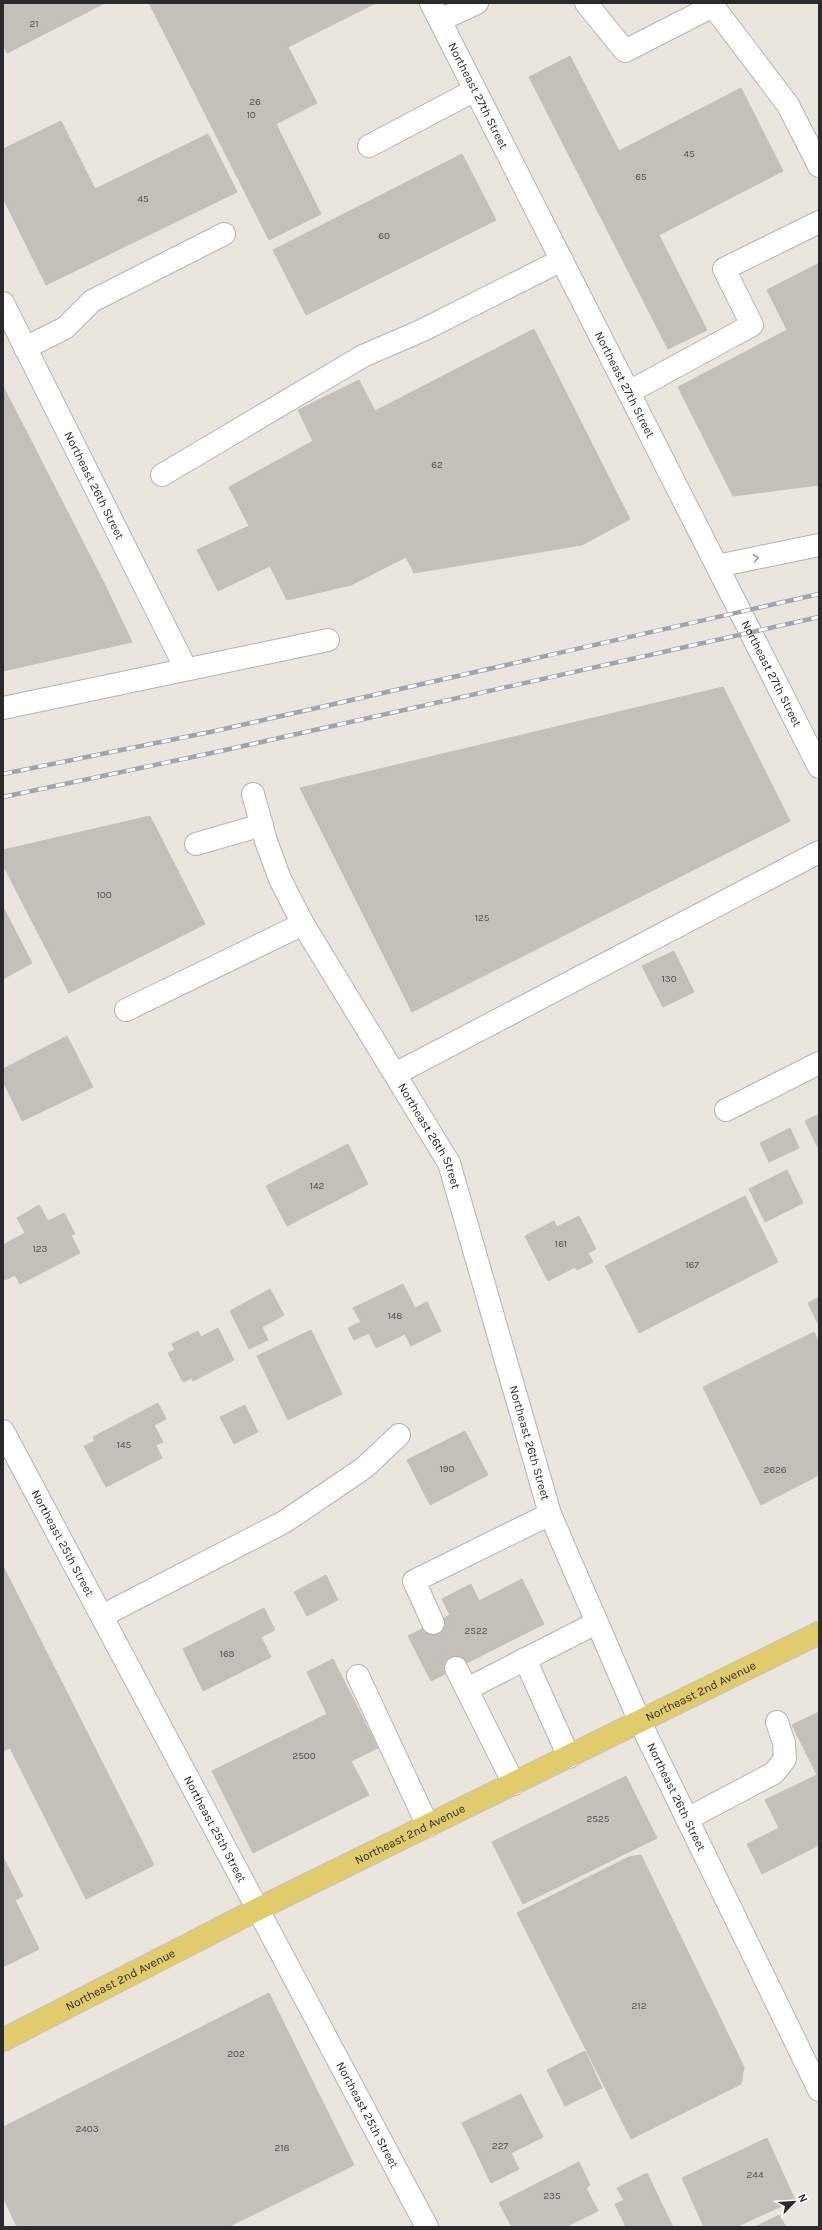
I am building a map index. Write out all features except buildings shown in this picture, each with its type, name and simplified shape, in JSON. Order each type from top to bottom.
[{"type":"main road","name":"Northeast 2nd Avenue","points":[[3,2040],[258,1909],[819,1633]]},
{"type":"street","points":[[435,12],[477,3]]},
{"type":"street","points":[[586,3],[625,51],[713,6],[788,105],[819,166]]},
{"type":"street","name":"Northeast 27th Street","points":[[435,12],[819,767]]},
{"type":"street","points":[[369,146],[475,90]]},
{"type":"street","points":[[629,392],[752,325],[724,268],[819,222]]},
{"type":"street","points":[[25,348],[65,328],[92,301],[224,234]]},
{"type":"street","points":[[162,474],[363,356],[422,330],[562,260]]},
{"type":"street","name":"Northeast 26th Street","points":[[3,303],[186,668]]},
{"type":"street","points":[[717,566],[819,545]]},
{"type":"street","points":[[3,708],[186,668],[328,640]]},
{"type":"street","name":"Northeast 26th Street","points":[[253,794],[280,879],[303,924],[449,1163],[550,1514],[640,1722],[819,2090]]},
{"type":"street","points":[[196,844],[262,825]]},
{"type":"street","points":[[395,1074],[819,852]]},
{"type":"street","points":[[126,1010],[303,924]]},
{"type":"street","points":[[726,1110],[819,1063]]},
{"type":"street","name":"Northeast 25th Street","points":[[3,1431],[427,2227]]},
{"type":"street","points":[[102,1616],[284,1522],[364,1468],[399,1435]]},
{"type":"street","points":[[433,1624],[414,1581],[550,1514]]},
{"type":"street","points":[[467,1690],[596,1623]]},
{"type":"street","points":[[525,1659],[569,1757]]},
{"type":"street","points":[[456,1668],[514,1784]]},
{"type":"street","points":[[358,1676],[428,1826]]},
{"type":"street","points":[[687,1819],[774,1773],[785,1759],[784,1743],[777,1722]]},
{"type":"tunnel","points":[[433,1623],[456,1668]]},
{"type":"railway","points":[[3,774],[215,731],[819,594]]},
{"type":"railway","points":[[3,797],[221,751],[819,617]]}]
